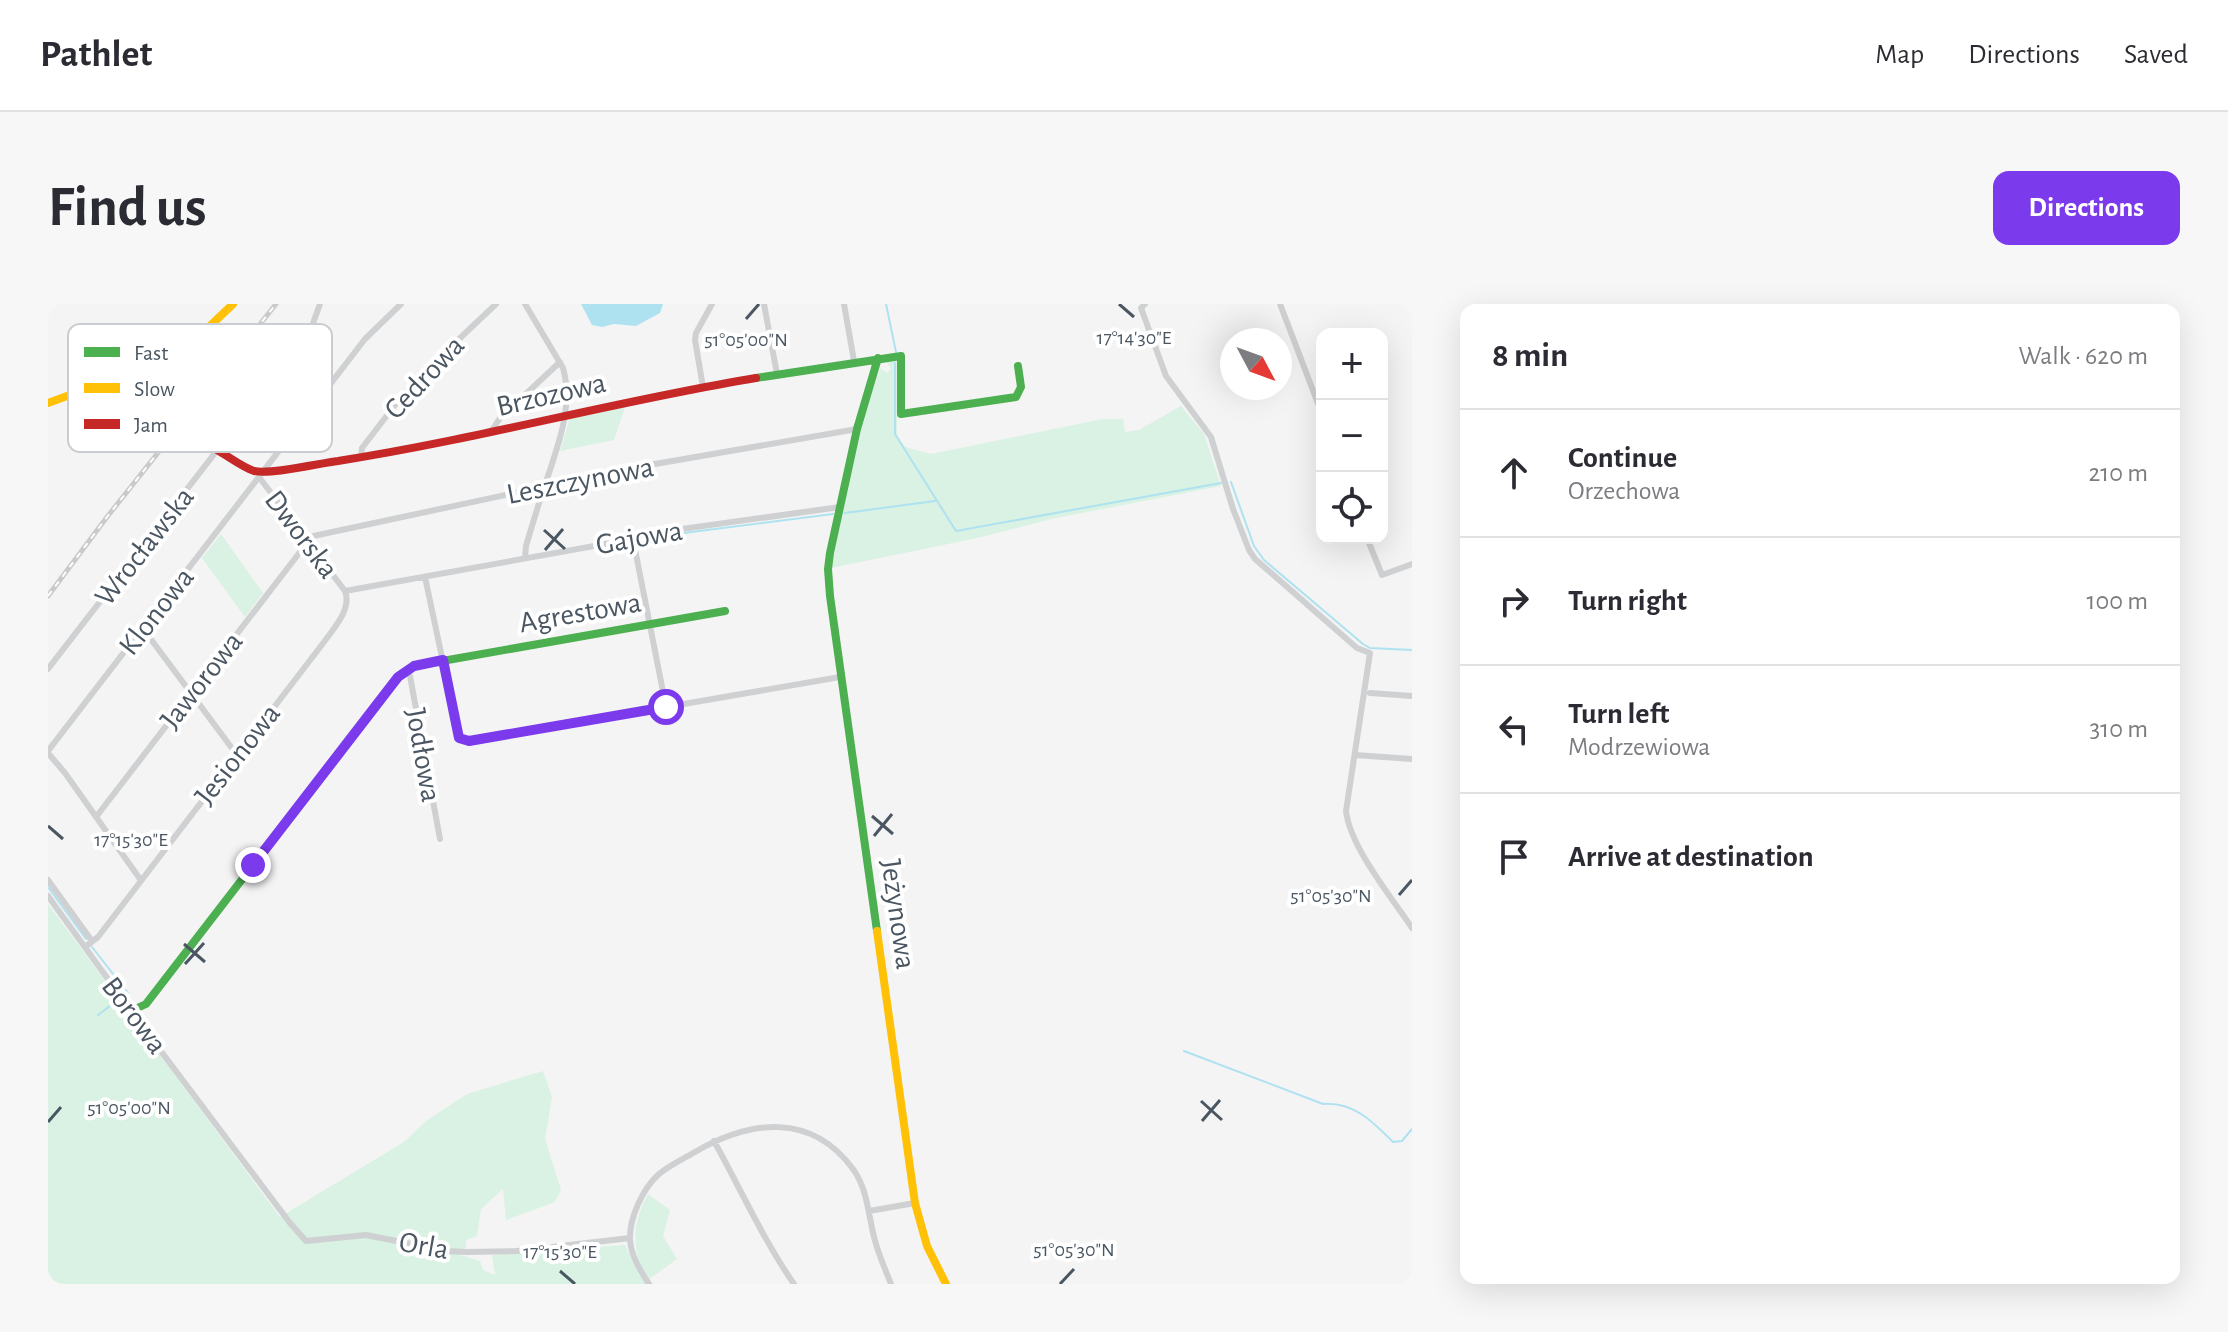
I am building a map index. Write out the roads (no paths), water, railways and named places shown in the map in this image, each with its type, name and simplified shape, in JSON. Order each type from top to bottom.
[{"type":"street","points":[[212,324],[233,304]]},
{"type":"street","name":"Wrocławska","points":[[312,324],[320,304]]},
{"type":"street","name":"Klonowa","points":[[332,382],[365,339],[401,304]]},
{"type":"street","name":"Cedrowa","points":[[361,457],[362,448],[406,392],[496,304]]},
{"type":"street","points":[[525,304],[560,362],[566,379],[561,437],[526,546],[525,558]]},
{"type":"street","points":[[703,387],[695,340],[712,304]]},
{"type":"street","points":[[764,304],[777,374]]},
{"type":"street","points":[[844,304],[854,361]]},
{"type":"street","points":[[1280,304],[1317,400]]},
{"type":"street","points":[[1143,306],[1166,376],[1211,437],[1249,550],[1255,559],[1357,648],[1370,653],[1346,811],[1359,846],[1412,928]]},
{"type":"street","name":"Brzozowa","points":[[262,474],[491,432],[703,387],[901,356],[901,414],[1016,397],[1021,390],[1018,366]]},
{"type":"street","name":"Jeżynowa","points":[[878,358],[857,429],[828,569],[840,677],[915,1203],[927,1246],[946,1284]]},
{"type":"street","points":[[491,432],[500,418],[560,362]]},
{"type":"street","points":[[48,403],[68,396]]},
{"type":"street","name":"Leszczynowa","points":[[304,538],[632,468],[857,429]]},
{"type":"street","name":"Wrocławska","points":[[48,669],[215,452]]},
{"type":"street","points":[[221,452],[262,474]]},
{"type":"street","name":"Klonowa","points":[[48,752],[279,452]]},
{"type":"street","name":"Dworska","points":[[262,474],[309,546],[345,591]]},
{"type":"street","name":"Gajowa","points":[[345,591],[633,539],[646,534],[840,507]]},
{"type":"street","points":[[633,539],[666,707]]},
{"type":"street","points":[[1369,544],[1382,575],[1412,564]]},
{"type":"street","name":"Jaworowa","points":[[96,817],[300,552],[309,546]]},
{"type":"street","points":[[425,577],[459,738],[464,740],[497,737],[840,677]]},
{"type":"street","name":"Jesionowa","points":[[85,947],[98,937],[335,626],[345,610],[348,599],[345,591]]},
{"type":"street","name":"Agrestowa","points":[[406,671],[414,666],[443,660],[725,611]]},
{"type":"street","points":[[141,630],[237,755]]},
{"type":"street","points":[[131,1011],[146,1004],[398,677],[406,671]]},
{"type":"street","name":"Jodłowa","points":[[406,671],[410,676],[440,839]]},
{"type":"street","points":[[1370,693],[1412,696]]},
{"type":"street","points":[[48,752],[140,879]]},
{"type":"street","points":[[1355,755],[1412,759]]},
{"type":"street","name":"Borowa","points":[[48,880],[92,941]]},
{"type":"street","name":"Borowa","points":[[48,896],[290,1223],[306,1241],[314,1241]]},
{"type":"street","points":[[649,1284],[638,1267],[630,1238],[638,1207],[652,1182],[665,1170],[714,1141],[739,1131],[765,1126],[798,1131],[824,1141],[855,1172],[891,1284]]},
{"type":"street","points":[[714,1141],[778,1262],[794,1284]]},
{"type":"street","points":[[869,1211],[915,1203]]},
{"type":"street","name":"Orla","points":[[314,1241],[366,1235],[466,1252],[544,1249],[630,1238]]},
{"type":"water","points":[[581,304],[663,304],[660,313],[636,326],[614,324],[602,327],[592,325]]},
{"type":"waterway","points":[[886,304],[896,352]]},
{"type":"waterway","points":[[895,363],[895,434],[956,531],[1221,483]]},
{"type":"waterway","points":[[1231,482],[1254,546],[1264,560],[1363,644],[1370,648],[1412,650]]},
{"type":"waterway","points":[[845,513],[935,501]]},
{"type":"waterway","points":[[668,535],[833,514]]},
{"type":"waterway","points":[[48,887],[86,939]]},
{"type":"waterway","points":[[92,947],[128,993],[125,995]]},
{"type":"waterway","points":[[98,1015],[119,999]]},
{"type":"waterway","points":[[1184,1051],[1323,1104],[1344,1106],[1370,1120],[1393,1142],[1402,1141],[1412,1129]]},
{"type":"railway","points":[[260,324],[276,304]]},
{"type":"railway","points":[[48,596],[159,452]]}]
